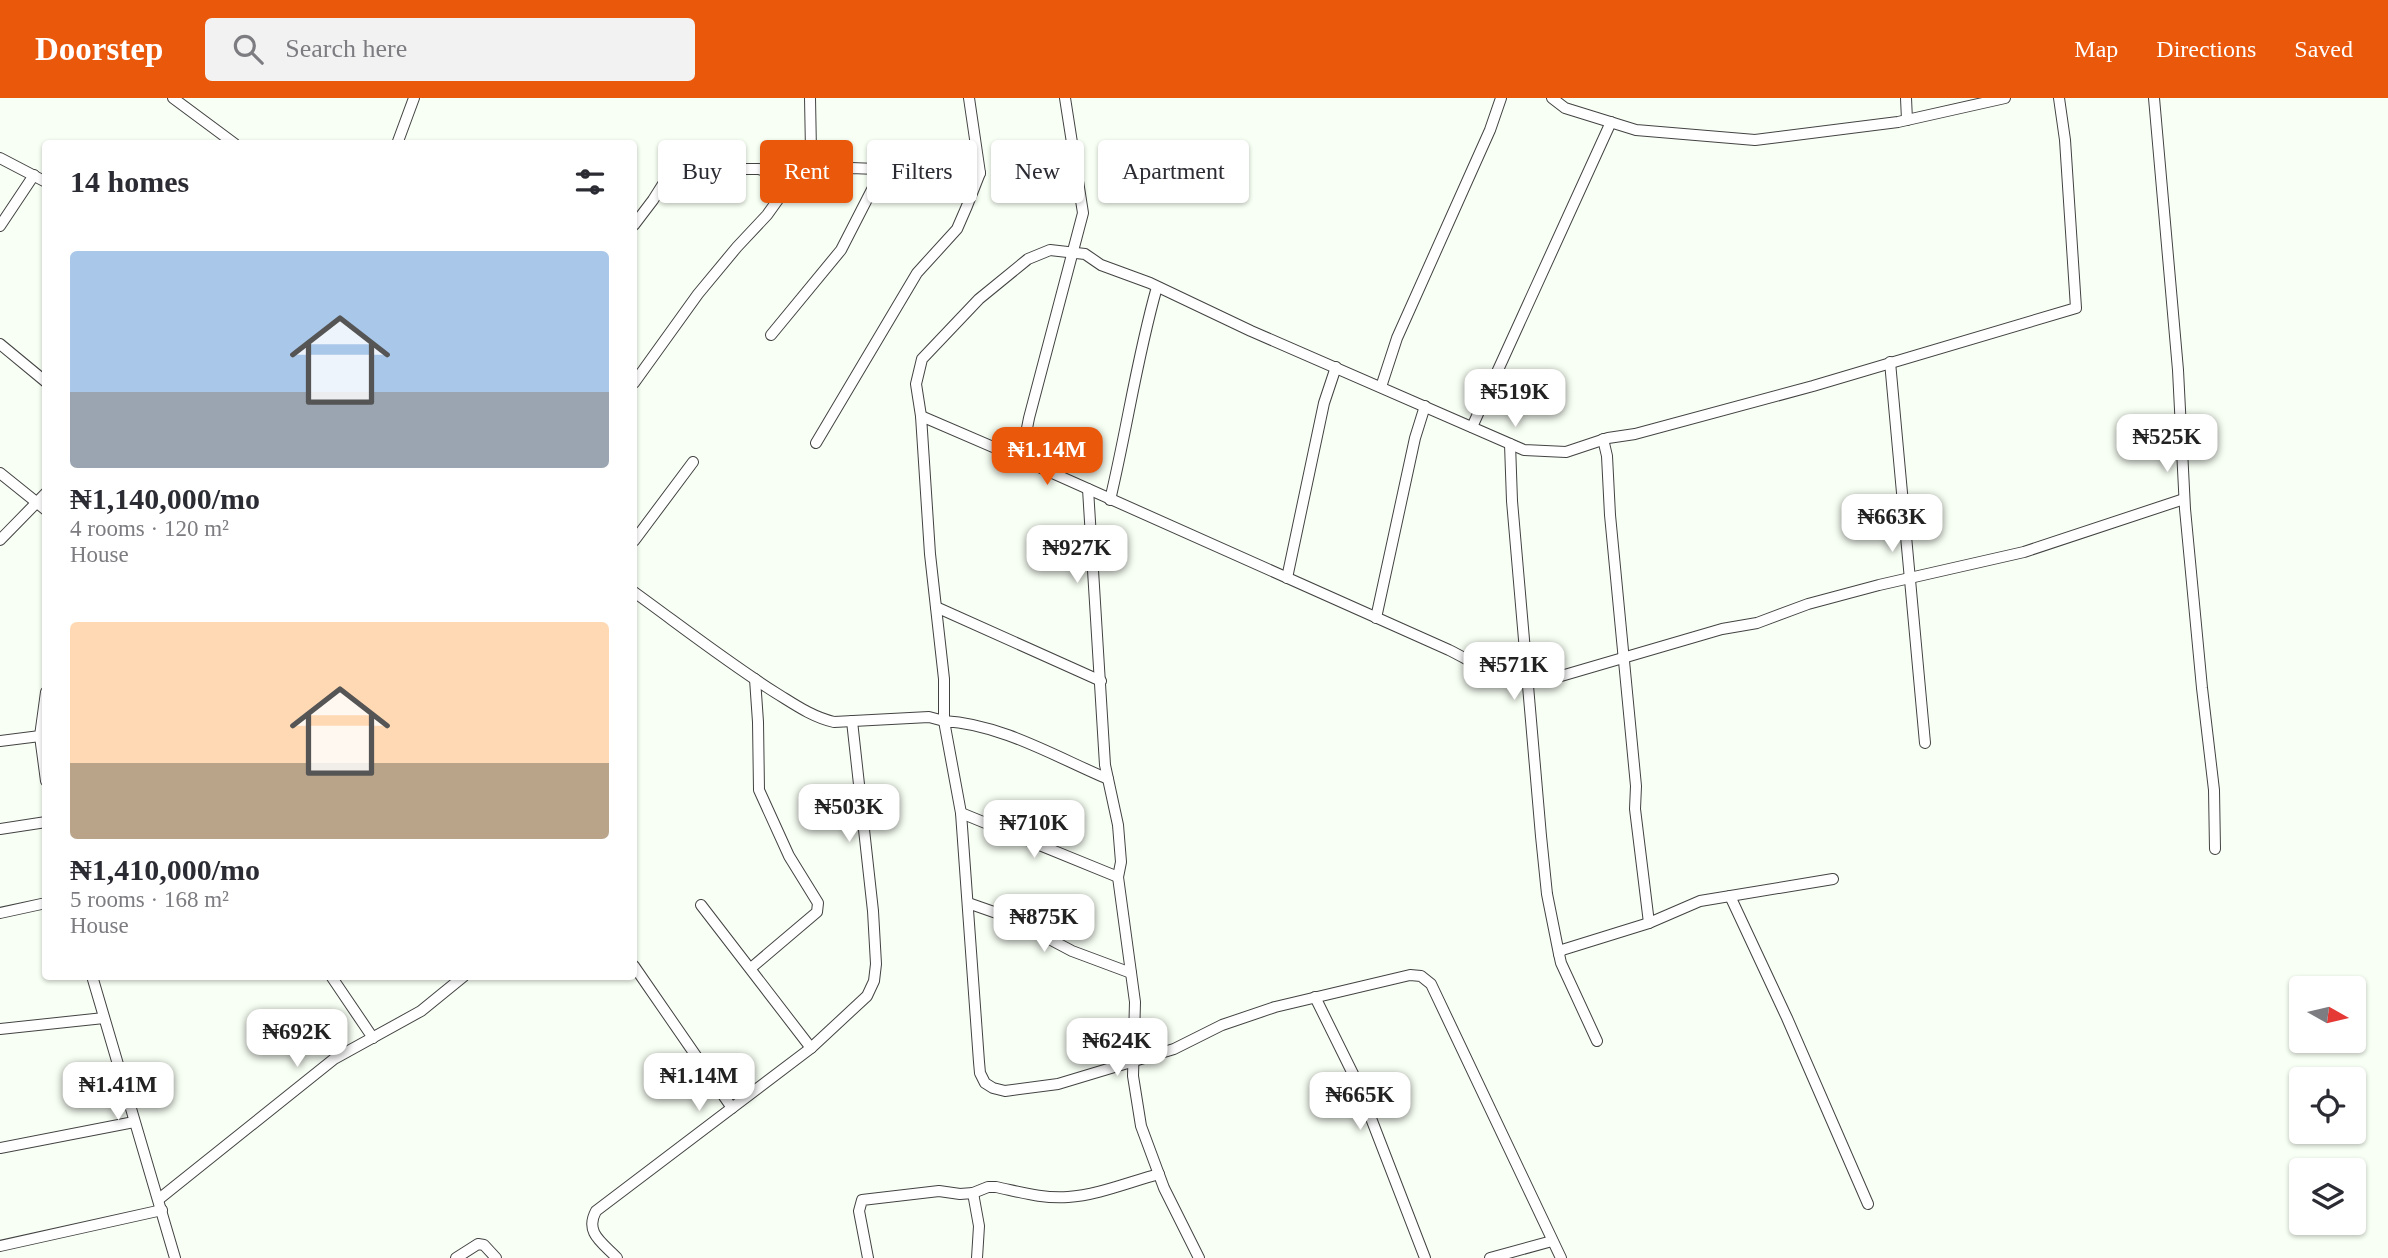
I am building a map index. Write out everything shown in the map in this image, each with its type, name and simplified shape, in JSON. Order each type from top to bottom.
[{"type":"street","points":[[173,98],[230,140]]},
{"type":"street","points":[[398,140],[414,98]]},
{"type":"street","points":[[810,98],[811,140]]},
{"type":"street","points":[[816,443],[917,273],[957,229],[980,173],[969,98]]},
{"type":"street","points":[[1021,459],[1029,418],[1083,213],[1065,98]]},
{"type":"street","points":[[1381,387],[1397,338],[1490,130],[1501,98]]},
{"type":"street","points":[[1552,98],[1565,108],[1636,130],[1755,140],[1907,120],[2005,98]]},
{"type":"street","points":[[1906,98],[1907,120]]},
{"type":"street","points":[[1561,1258],[1426,978],[1416,974],[1265,1010],[1222,1025],[1174,1049],[1058,1084],[1004,1091],[985,1083],[979,1062],[961,813],[944,721],[944,679],[930,554],[921,416],[916,384],[922,359],[979,299],[1028,259],[1050,250],[1085,254],[1101,265],[1157,287],[1239,326],[1524,450],[1566,452],[1604,439],[1635,434],[1812,386],[2076,307],[2065,140],[2059,98]]},
{"type":"street","points":[[2154,98],[2178,370],[2184,499],[2214,790],[2215,849]]},
{"type":"street","points":[[1472,427],[1611,122]]},
{"type":"street","points":[[0,158],[42,180]]},
{"type":"street","points":[[637,221],[665,181],[677,174],[723,169],[760,169]]},
{"type":"street","points":[[0,226],[34,175]]},
{"type":"street","points":[[771,335],[841,250],[867,199]]},
{"type":"street","points":[[637,379],[698,294],[776,203]]},
{"type":"street","points":[[1110,500],[1141,343],[1157,287]]},
{"type":"street","points":[[0,344],[42,379]]},
{"type":"street","points":[[1890,362],[1925,743]]},
{"type":"street","points":[[1286,579],[1324,403],[1336,367]]},
{"type":"street","points":[[1376,618],[1415,438],[1425,406]]},
{"type":"street","points":[[921,416],[1448,650],[1504,678],[1528,682],[1544,681],[1722,629],[1756,623],[1808,604],[2024,552],[2184,499]]},
{"type":"street","points":[[1604,439],[1625,657],[1636,818],[1649,923]]},
{"type":"street","points":[[1510,444],[1512,501],[1547,894],[1561,963],[1597,1041]]},
{"type":"street","points":[[637,537],[694,462]]},
{"type":"street","points":[[0,473],[41,507],[0,540]]},
{"type":"street","points":[[1088,489],[1105,765],[1118,825],[1121,862],[1118,877],[1135,1002],[1133,1076],[1142,1126],[1158,1174],[1199,1258]]},
{"type":"street","points":[[637,594],[755,679],[823,720],[929,717],[967,722],[1008,736],[1108,779]]},
{"type":"street","points":[[936,607],[1101,681]]},
{"type":"street","points":[[751,968],[819,908],[789,856],[759,790],[755,679]]},
{"type":"street","points":[[42,721],[42,751]]},
{"type":"street","points":[[617,1258],[592,1230],[591,1221],[596,1211],[811,1048],[867,996],[874,981],[876,964],[873,911],[852,721]]},
{"type":"street","points":[[0,741],[40,736]]},
{"type":"street","points":[[961,813],[1118,877]]},
{"type":"street","points":[[0,829],[42,823]]},
{"type":"street","points":[[1559,954],[1562,950],[1649,923],[1700,901],[1833,879]]},
{"type":"street","points":[[1730,896],[1787,1018],[1868,1204]]},
{"type":"street","points":[[0,913],[42,904]]},
{"type":"street","points":[[968,904],[1009,917],[1072,951],[1131,973]]},
{"type":"street","points":[[701,905],[811,1048]]},
{"type":"street","points":[[637,970],[732,1108]]},
{"type":"street","points":[[93,980],[175,1258]]},
{"type":"street","points":[[334,980],[373,1038]]},
{"type":"street","points":[[0,1246],[161,1205],[334,1059],[421,1011],[459,980]]},
{"type":"street","points":[[1315,997],[1357,1082],[1425,1258]]},
{"type":"street","points":[[0,1029],[104,1018]]},
{"type":"street","points":[[0,1148],[134,1122]]},
{"type":"street","points":[[868,1258],[859,1211],[862,1200],[939,1191],[972,1193],[988,1187],[1065,1198],[1082,1196],[1158,1174]]},
{"type":"street","points":[[972,1193],[979,1226],[977,1258]]},
{"type":"street","points":[[1490,1258],[1552,1241]]},
{"type":"street","points":[[456,1258],[478,1244],[484,1245],[496,1258]]}]
